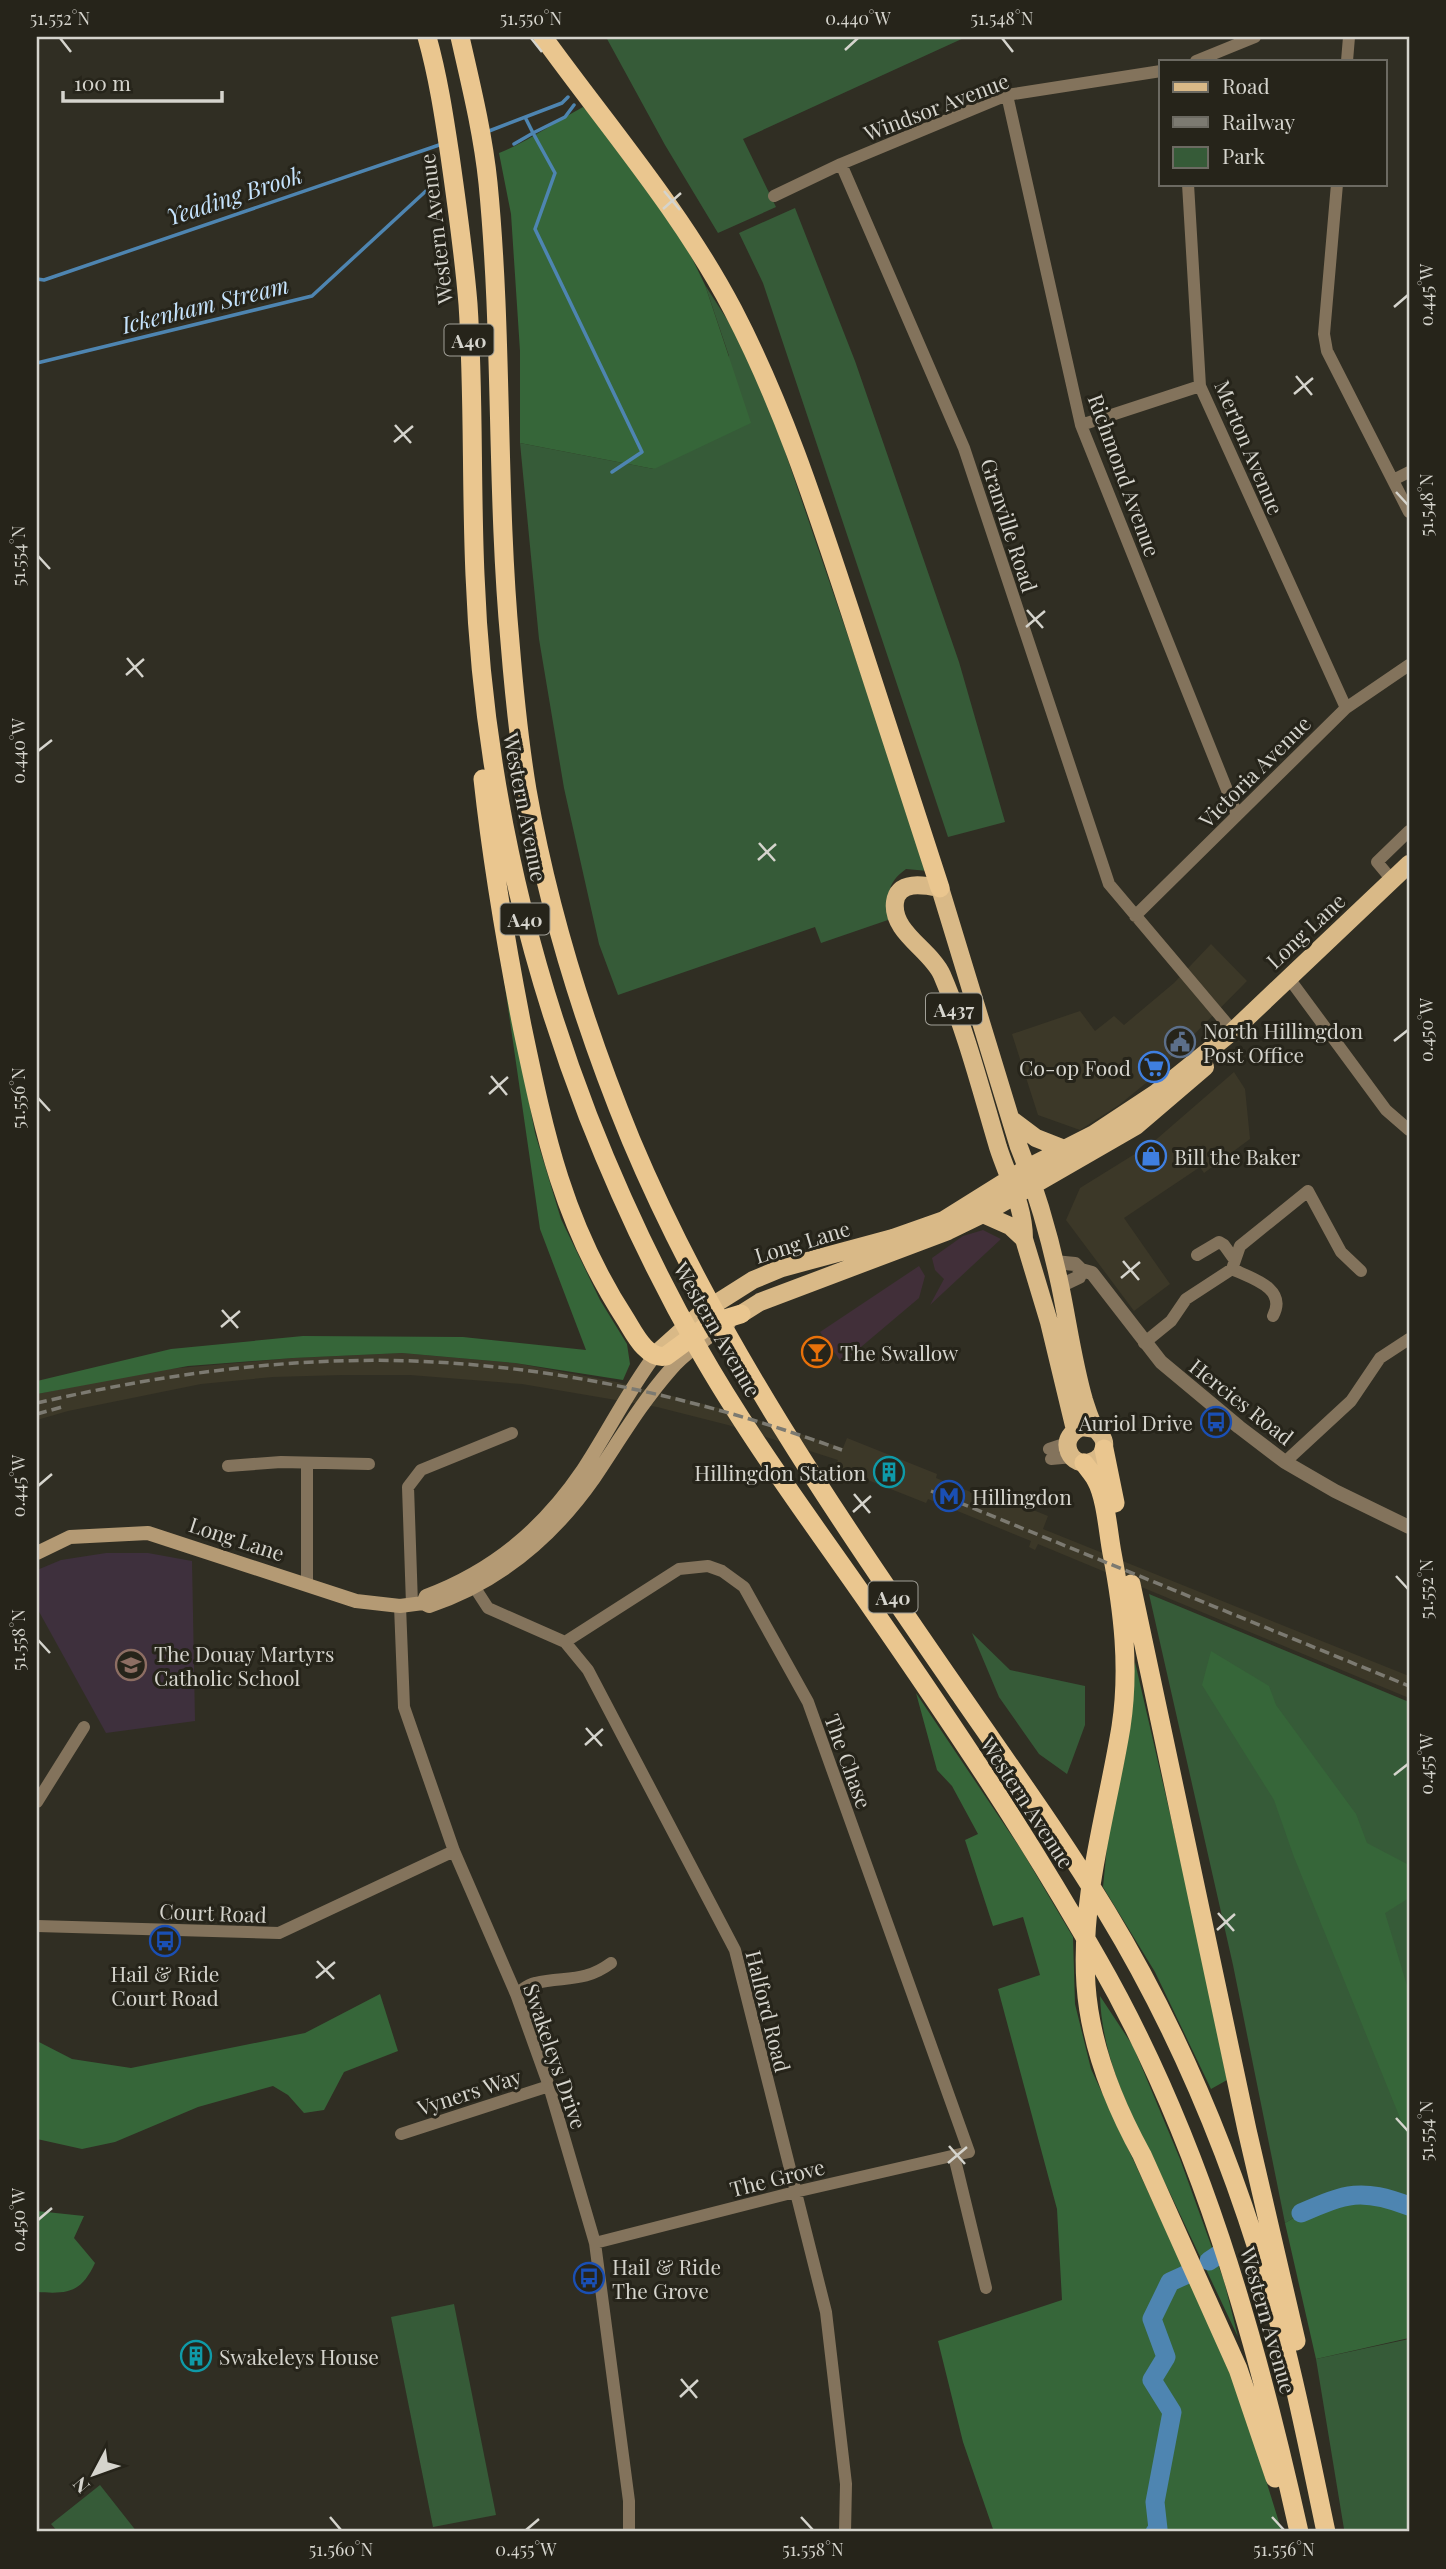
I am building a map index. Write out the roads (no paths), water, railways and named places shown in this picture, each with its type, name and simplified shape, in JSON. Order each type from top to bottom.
[{"type":"highway","name":"Western Avenue","points":[[427,37],[444,119],[468,301],[475,575],[486,720],[496,790],[523,910],[551,1009],[615,1181],[701,1353],[768,1458],[993,1790],[1066,1905],[1131,2021],[1174,2112],[1221,2237],[1250,2330],[1299,2532]]},
{"type":"highway","name":"Western Avenue","points":[[460,37],[487,178],[499,362],[509,629],[527,788],[551,901],[589,1026],[631,1139],[692,1273],[746,1368],[876,1572],[1105,1910],[1184,2059],[1221,2147],[1268,2283],[1296,2389],[1328,2532]]},
{"type":"highway","points":[[543,37],[668,205],[716,280],[760,364],[823,529],[940,888]]},
{"type":"highway","points":[[480,646],[476,712],[492,857],[507,948],[544,1130],[570,1215],[598,1276],[641,1343],[655,1355],[667,1356],[711,1323],[741,1314]]},
{"type":"highway","points":[[1075,1448],[1099,1488],[1112,1519]]},
{"type":"highway","points":[[1104,1449],[1112,1519],[1129,1611],[1178,1797],[1247,2130],[1293,2325],[1322,2469],[1328,2532]]},
{"type":"highway","points":[[1129,1611],[1121,1726],[1099,1831],[1089,1897],[1086,1983],[1093,2029],[1124,2121],[1142,2155],[1238,2369],[1271,2464],[1290,2532]]},
{"type":"main road","name":"Long Lane","points":[[741,1314],[780,1294],[948,1231],[983,1214],[1014,1187],[1027,1168],[1094,1134],[1156,1093],[1233,1031],[1409,864]]},
{"type":"main road","name":"A437","points":[[1014,1187],[999,1151],[981,1084],[942,973],[901,926],[895,914],[897,894],[904,888],[921,885],[940,888],[1027,1168]]},
{"type":"main road","name":"Long Lane","points":[[37,1553],[70,1538],[148,1533],[356,1601],[429,1606],[475,1588],[513,1564],[560,1521],[594,1478],[704,1311],[753,1280],[782,1268],[892,1238],[944,1220],[1014,1187],[1034,1185],[1136,1126],[1198,1073],[1220,1051],[1233,1031]]},
{"type":"main road","points":[[1012,1120],[1036,1138],[1064,1149]]},
{"type":"main road","points":[[1014,1187],[1024,1225],[1024,1239],[1049,1322],[1075,1448],[1097,1460],[1104,1449],[1104,1441],[1096,1429],[1079,1383],[1060,1286],[1034,1185],[1027,1168]]},
{"type":"main road","points":[[983,1214],[1010,1226],[1024,1239]]},
{"type":"main road","points":[[412,1604],[485,1569],[528,1534],[567,1492],[583,1470],[655,1355]]},
{"type":"main road","points":[[1075,1448],[1082,1427],[1096,1429]]},
{"type":"street","points":[[1198,60],[1255,37]]},
{"type":"street","points":[[1347,60],[1349,37]]},
{"type":"street","name":"Windsor Avenue","points":[[774,196],[841,164],[1007,95],[1159,71]]},
{"type":"street","name":"Richmond Avenue","points":[[1007,95],[1081,425],[1237,815]]},
{"type":"street","name":"Granville Road","points":[[841,164],[964,447],[1108,884],[1233,1031]]},
{"type":"street","name":"Merton Avenue","points":[[1188,186],[1200,386],[1346,708]]},
{"type":"street","points":[[1337,186],[1324,334],[1328,351],[1409,513]]},
{"type":"street","points":[[1081,425],[1200,386]]},
{"type":"street","points":[[1393,480],[1409,472]]},
{"type":"street","name":"Victoria Avenue","points":[[1135,916],[1346,708],[1409,665]]},
{"type":"street","points":[[1392,880],[1377,862],[1409,831]]},
{"type":"street","points":[[1288,977],[1386,1110],[1409,1130]]},
{"type":"street","points":[[1144,1343],[1171,1321],[1186,1299],[1233,1264],[1240,1246],[1308,1191],[1341,1252],[1361,1271]]},
{"type":"street","points":[[1197,1255],[1219,1242],[1224,1245],[1233,1264],[1273,1291],[1277,1304],[1273,1316]]},
{"type":"street","name":"Hercies Road","points":[[1054,1262],[1075,1264],[1081,1270],[1092,1273],[1144,1343],[1174,1374],[1285,1462],[1335,1491],[1409,1527]]},
{"type":"street","points":[[1060,1286],[1079,1277],[1081,1270]]},
{"type":"street","points":[[1285,1462],[1350,1401],[1380,1358],[1409,1339]]},
{"type":"street","name":"Swakeleys Drive","points":[[512,1433],[421,1470],[408,1487],[412,1604],[404,1707],[454,1851],[516,1994],[549,2086],[595,2243],[629,2501],[629,2532]]},
{"type":"street","points":[[1050,1454],[1075,1448]]},
{"type":"street","points":[[228,1466],[281,1462],[369,1464]]},
{"type":"street","points":[[307,1464],[307,1585]]},
{"type":"street","name":"The Chase","points":[[565,1642],[679,1569],[708,1566],[722,1571],[744,1587],[808,1702],[969,2152]]},
{"type":"street","name":"Halford Road","points":[[475,1588],[488,1608],[565,1642],[588,1670],[735,1950],[826,2312],[846,2484],[845,2532]]},
{"type":"street","points":[[39,1795],[84,1727]]},
{"type":"street","name":"Court Road","points":[[37,1926],[279,1933],[454,1851]]},
{"type":"street","points":[[516,1994],[533,1983],[578,1978],[597,1973],[611,1963]]},
{"type":"street","name":"Vyners Way","points":[[401,2134],[549,2086]]},
{"type":"street","name":"The Grove","points":[[595,2243],[795,2192],[969,2152]]},
{"type":"street","points":[[954,2156],[986,2288]]},
{"type":"waterway","name":"Yeading Brook","points":[[489,131],[562,103],[568,97]]},
{"type":"waterway","points":[[574,105],[565,117],[533,133],[555,173],[535,229],[642,452],[612,472]]},
{"type":"waterway","name":"Ickenham Stream","points":[[514,144],[533,133],[525,117]]},
{"type":"waterway","name":"Yeading Brook","points":[[37,279],[44,280],[442,144]]},
{"type":"waterway","name":"Ickenham Stream","points":[[37,363],[312,296],[427,190]]},
{"type":"waterway","points":[[1301,2213],[1354,2195],[1378,2197],[1409,2206]]},
{"type":"waterway","points":[[1209,2261],[1218,2255]]},
{"type":"waterway","points":[[1155,2532],[1158,2529],[1155,2502],[1172,2412],[1152,2380],[1166,2357],[1152,2319],[1170,2282],[1192,2272]]},
{"type":"railway","points":[[37,1403],[139,1382],[243,1368],[347,1361],[451,1363],[551,1374],[650,1393],[747,1418],[842,1450]]},
{"type":"railway","points":[[37,1414],[62,1407]]},
{"type":"railway","points":[[931,1491],[1409,1686]]},
{"type":"place","name":"North Hillingdon Post Office","points":[[1180,1042]]},
{"type":"place","name":"Co-op Food","points":[[1154,1067]]},
{"type":"place","name":"Bill the Baker","points":[[1151,1156]]},
{"type":"place","name":"The Swallow","points":[[817,1352]]},
{"type":"place","name":"Auriol Drive","points":[[1216,1422]]},
{"type":"place","name":"Hillingdon Station","points":[[889,1472]]},
{"type":"place","name":"Hillingdon","points":[[949,1496]]},
{"type":"place","name":"The Douay Martyrs Catholic School","points":[[131,1665]]},
{"type":"place","name":"Hail & Ride Court Road","points":[[165,1941]]},
{"type":"place","name":"Hail & Ride The Grove","points":[[589,2278]]},
{"type":"place","name":"Swakeleys House","points":[[196,2356]]}]
